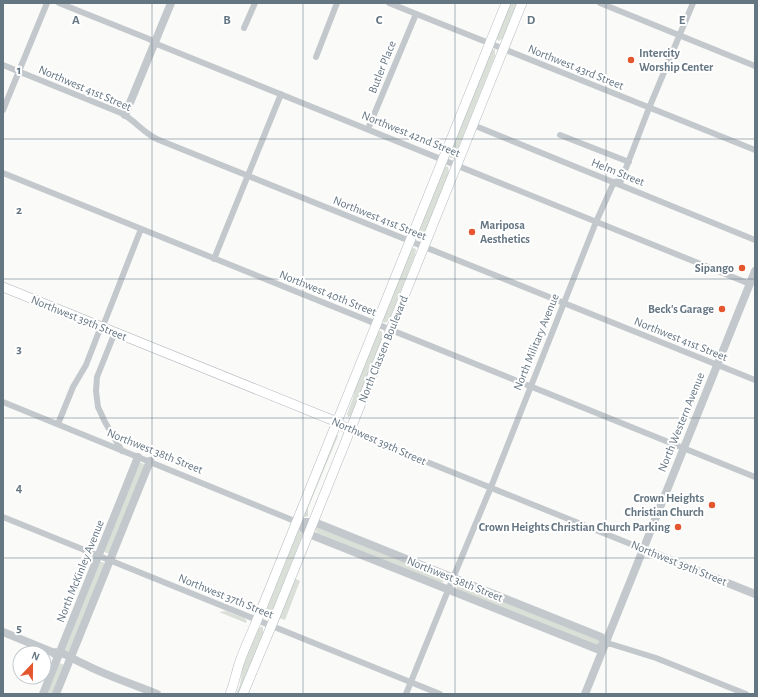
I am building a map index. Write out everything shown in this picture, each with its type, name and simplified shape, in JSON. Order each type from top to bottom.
[{"type":"main road","name":"North Classen Boulevard","points":[[230,694],[239,664],[506,3]]},
{"type":"main road","name":"North Classen Boulevard","points":[[243,694],[314,522],[522,3]]},
{"type":"main road","name":"Northwest 39th Street","points":[[3,287],[337,422],[350,430]]},
{"type":"street","points":[[3,110],[46,3]]},
{"type":"street","name":"Northwest 42nd Street","points":[[59,3],[159,45],[752,285]]},
{"type":"street","points":[[125,114],[170,3]]},
{"type":"street","points":[[244,28],[254,3]]},
{"type":"street","points":[[316,57],[337,3]]},
{"type":"street","name":"Northwest 43rd Street","points":[[389,3],[755,150]]},
{"type":"street","points":[[600,3],[755,66]]},
{"type":"street","name":"North Military Avenue","points":[[406,694],[491,487],[596,222],[614,182],[621,181],[649,108],[693,3]]},
{"type":"street","name":"Butler Place","points":[[368,129],[416,14]]},
{"type":"street","name":"Northwest 41st Street","points":[[3,65],[125,114],[148,134],[155,138],[717,366],[755,380]]},
{"type":"street","points":[[214,259],[281,94]]},
{"type":"street","name":"Helm Street","points":[[473,125],[755,240]]},
{"type":"street","points":[[560,135],[629,162]]},
{"type":"street","name":"Northwest 40th Street","points":[[3,174],[755,478]]},
{"type":"street","points":[[58,424],[73,387],[86,365],[141,229]]},
{"type":"street","name":"North Western Avenue","points":[[585,694],[717,366],[752,285],[755,270]]},
{"type":"street","points":[[115,332],[97,376],[96,391],[98,407],[122,451]]},
{"type":"street","name":"Northwest 38th Street","points":[[3,402],[297,522],[314,522],[601,638],[605,644]]},
{"type":"street","name":"Northwest 39th Street","points":[[350,430],[755,594]]},
{"type":"street","name":"North McKinley Avenue","points":[[43,694],[57,654],[138,457]]},
{"type":"street","name":"North McKinley Avenue","points":[[56,694],[150,462]]},
{"type":"street","name":"Northwest 37th Street","points":[[3,517],[440,694]]},
{"type":"street","name":"Northwest 38th Street","points":[[297,522],[309,534],[597,649],[605,644],[612,644],[656,658],[746,694]]},
{"type":"street","points":[[3,632],[157,694]]},
{"type":"shaded area","points":[[509,3],[517,3],[503,38],[499,41],[496,38]]},
{"type":"shaded area","points":[[495,49],[495,56],[456,154],[453,158],[450,158],[449,155],[492,50]]},
{"type":"shaded area","points":[[446,166],[448,167],[449,173],[424,235],[418,240],[416,236]]},
{"type":"shaded area","points":[[412,248],[416,249],[415,255],[390,318],[384,323],[383,317],[409,251]]},
{"type":"shaded area","points":[[379,331],[382,332],[382,339],[351,416],[348,417],[347,414],[354,395],[354,387]]},
{"type":"shaded area","points":[[336,434],[338,436],[308,508],[308,516],[305,517],[304,512]]},
{"type":"shaded area","points":[[139,463],[145,465],[110,553],[106,553],[103,550]]},
{"type":"shaded area","points":[[316,527],[444,577],[445,581],[440,583],[318,533],[315,530]]},
{"type":"shaded area","points":[[300,529],[303,533],[302,536],[271,614],[269,617],[265,618],[264,613]]},
{"type":"shaded area","points":[[100,562],[103,562],[105,565],[70,651],[66,651],[65,650]]},
{"type":"shaded area","points":[[296,579],[300,581],[285,620],[279,618],[294,580]]},
{"type":"shaded area","points":[[459,583],[601,641],[599,646],[458,590],[456,586]]},
{"type":"shaded area","points":[[226,611],[244,618],[247,621],[246,623],[219,612]]},
{"type":"shaded area","points":[[262,626],[263,634],[239,694],[236,694],[240,685],[243,665],[258,629]]},
{"type":"shaded area","points":[[60,663],[64,665],[53,694],[46,694],[50,685],[52,685],[52,679],[58,664]]},
{"type":"place","name":"Intercity Worship Center","points":[[631,60]]},
{"type":"place","name":"Mariposa Aesthetics","points":[[472,232]]},
{"type":"place","name":"Sipango","points":[[742,268]]},
{"type":"place","name":"Beck's Garage","points":[[722,309]]},
{"type":"place","name":"Crown Heights Christian Church","points":[[712,505]]},
{"type":"place","name":"Crown Heights Christian Church Parking","points":[[678,527]]}]
